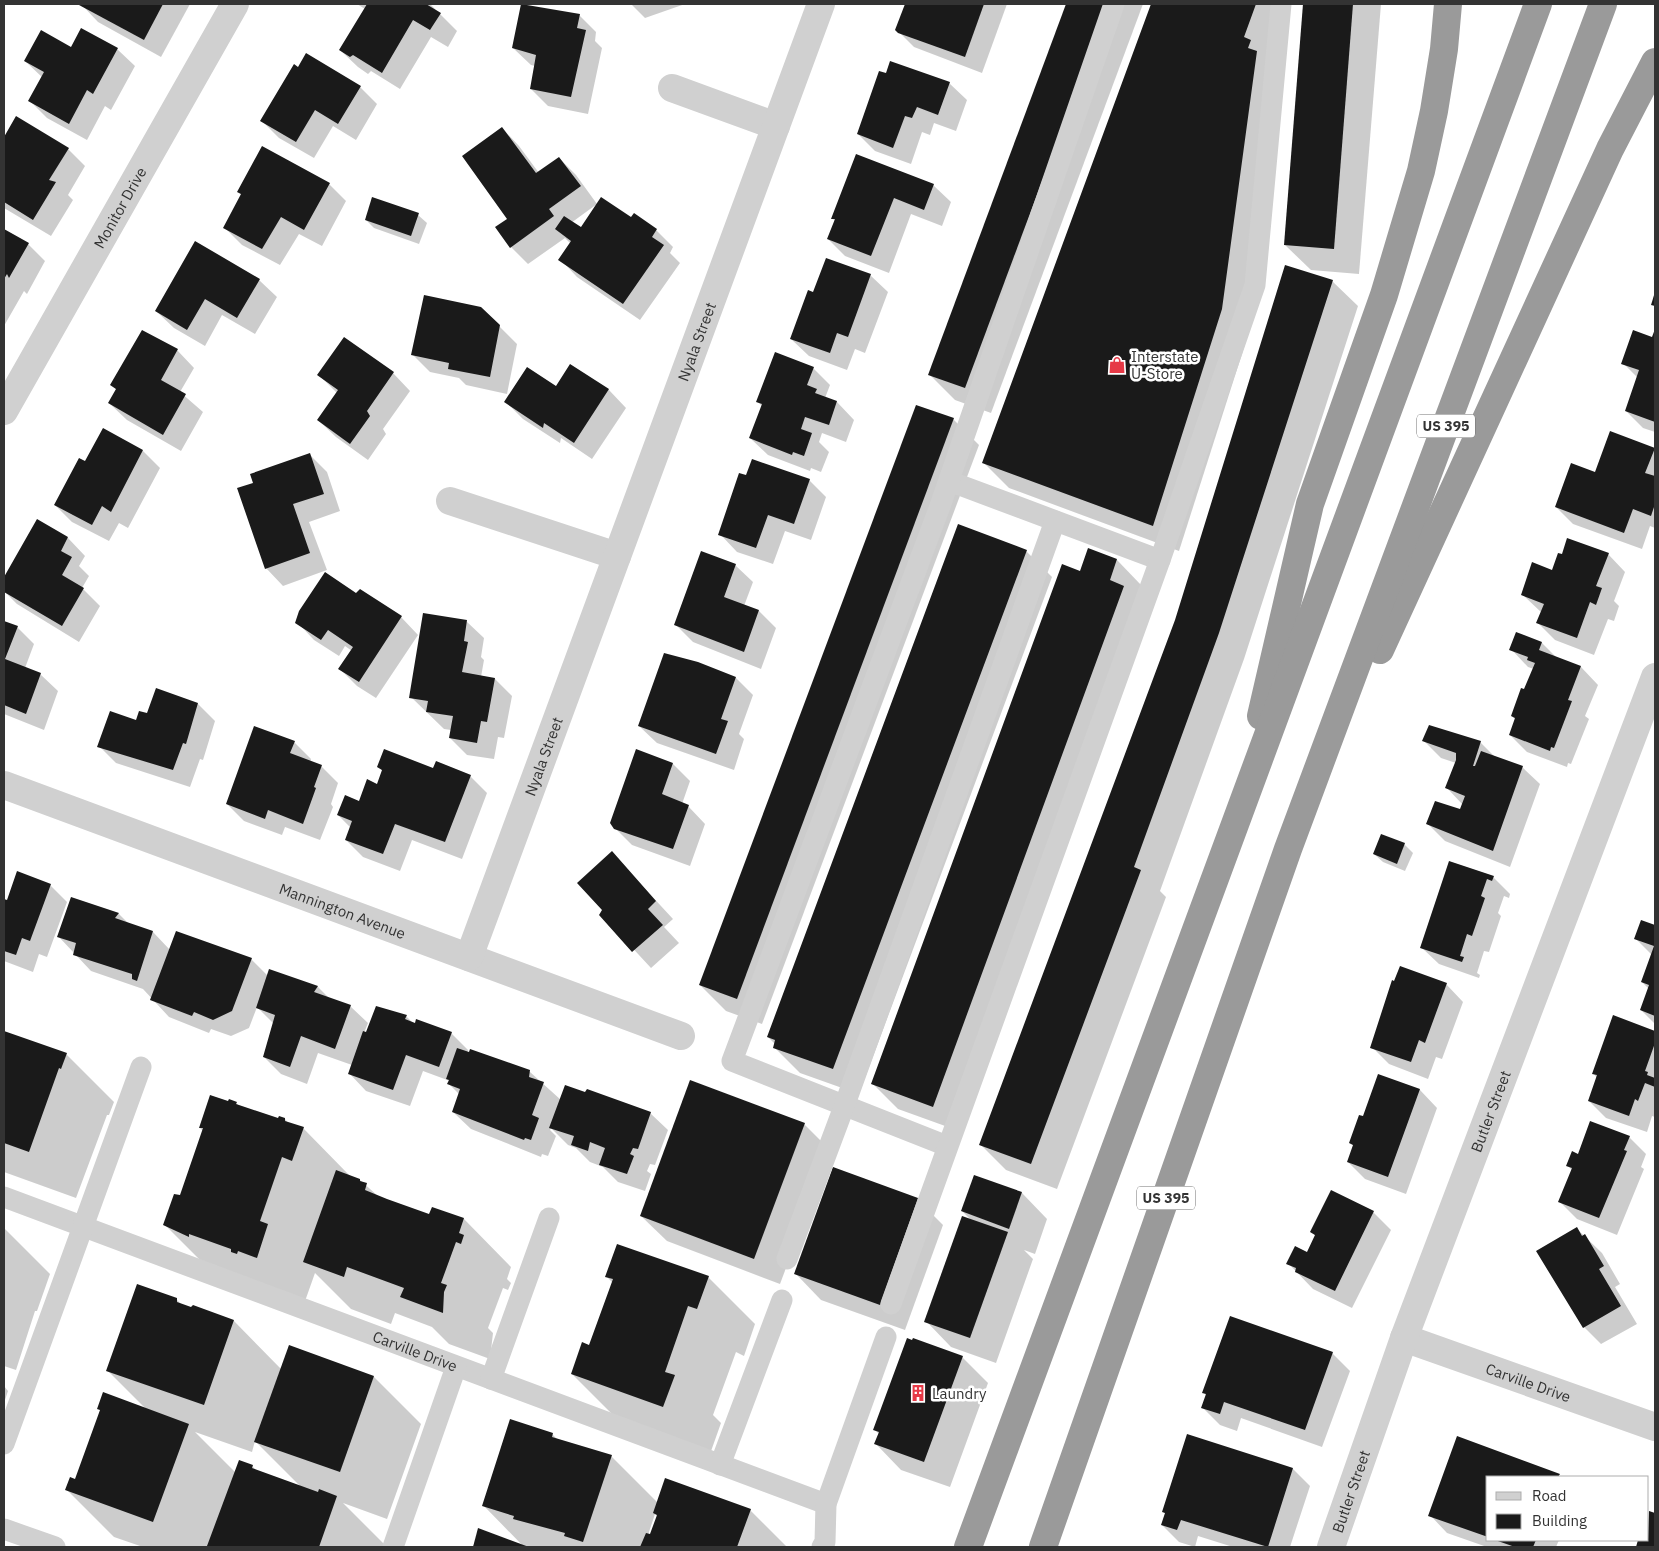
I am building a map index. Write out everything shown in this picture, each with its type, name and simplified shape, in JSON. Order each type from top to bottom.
[{"type":"highway","points":[[1234,832],[1310,504],[1384,295],[1420,171],[1437,93],[1444,49],[1448,4]]},
{"type":"highway","points":[[968,1547],[1234,832],[1538,4]]},
{"type":"highway","name":"US 395","points":[[1043,1547],[1288,849],[1603,4]]},
{"type":"highway","points":[[1288,849],[1610,149],[1655,62]]},
{"type":"highway","points":[[950,1547],[1003,1452]]},
{"type":"street","name":"Monitor Drive","points":[[4,411],[235,4]]},
{"type":"street","name":"Nyala Street","points":[[469,957],[821,4]]},
{"type":"street","points":[[672,88],[776,126]]},
{"type":"street","points":[[450,501],[617,556]]},
{"type":"street","name":"Butler Street","points":[[1331,1547],[1404,1338],[1655,677]]},
{"type":"street","name":"Mannington Avenue","points":[[4,785],[681,1036]]},
{"type":"street","name":"Carville Drive","points":[[1404,1338],[1655,1427]]},
{"type":"lane","points":[[947,1146],[845,1104],[732,1061],[949,481],[1114,4]]},
{"type":"lane","points":[[891,1304],[1160,560],[1254,285],[1281,4]]},
{"type":"lane","points":[[949,481],[1160,560]]},
{"type":"lane","points":[[787,1259],[845,1104],[1055,520]]},
{"type":"lane","points":[[4,1444],[141,1068]]},
{"type":"lane","name":"Carville Drive","points":[[4,1197],[826,1504]]},
{"type":"lane","points":[[491,1380],[549,1218]]},
{"type":"lane","points":[[720,1465],[782,1300]]},
{"type":"lane","points":[[822,1547],[825,1542],[826,1504],[886,1337]]},
{"type":"lane","points":[[393,1547],[456,1367]]},
{"type":"lane","points":[[10,1537],[55,1547]]},
{"type":"building","points":[[80,4],[163,4],[144,40]]},
{"type":"building","points":[[367,4],[426,4],[441,13],[430,30],[413,20],[382,73],[353,55],[350,57],[339,50]]},
{"type":"building","points":[[521,4],[580,14],[577,28],[586,30],[571,97],[530,89],[536,55],[512,48]]},
{"type":"building","points":[[905,4],[984,4],[965,57],[898,33],[895,30]]},
{"type":"building","points":[[1066,4],[1108,4],[965,388],[928,375]]},
{"type":"building","points":[[1151,4],[1256,4],[1244,37],[1251,40],[1248,48],[1257,51],[1222,309],[1153,526],[982,463]]},
{"type":"building","points":[[1303,4],[1353,4],[1334,249],[1284,245]]},
{"type":"building","points":[[81,28],[118,48],[93,94],[87,90],[69,124],[28,101],[44,72],[24,61],[41,30],[71,47]]},
{"type":"building","points":[[306,53],[361,86],[338,124],[315,110],[296,142],[260,121],[294,64],[298,67]]},
{"type":"building","points":[[890,61],[950,82],[938,115],[917,107],[912,118],[905,116],[893,148],[857,134],[879,71],[886,73]]},
{"type":"building","points":[[16,116],[69,148],[49,180],[56,182],[33,220],[4,202],[4,137]]},
{"type":"building","points":[[502,127],[536,173],[559,157],[581,186],[549,209],[554,216],[510,248],[495,227],[507,219],[462,156]]},
{"type":"building","points":[[262,146],[330,183],[304,230],[281,217],[262,249],[223,228],[241,194],[237,192]]},
{"type":"building","points":[[856,154],[934,184],[924,210],[894,198],[871,256],[827,239],[835,219],[831,219]]},
{"type":"building","points":[[372,197],[419,213],[411,236],[365,220]]},
{"type":"building","points":[[601,197],[631,217],[634,213],[657,229],[652,237],[664,245],[623,304],[558,260],[571,241],[555,229],[564,216],[581,227]]},
{"type":"building","points":[[4,229],[29,243],[9,278],[7,274],[4,279]]},
{"type":"building","points":[[195,241],[260,279],[237,318],[205,299],[187,330],[155,311]]},
{"type":"building","points":[[826,258],[871,274],[848,337],[837,333],[830,353],[790,339],[808,290],[813,292]]},
{"type":"building","points":[[1285,265],[1333,280],[1219,633],[1134,867],[1141,870],[1031,1164],[979,1145],[1175,620]]},
{"type":"building","points":[[1655,292],[1655,306],[1651,305]]},
{"type":"building","points":[[424,295],[481,307],[500,325],[490,377],[448,369],[449,363],[411,355]]},
{"type":"building","points":[[1655,329],[1655,422],[1625,411],[1639,370],[1621,364],[1633,330],[1652,337]]},
{"type":"building","points":[[142,330],[178,349],[161,380],[186,394],[163,435],[108,403],[116,389],[110,385]]},
{"type":"building","points":[[344,337],[394,372],[367,411],[370,416],[350,444],[317,420],[338,390],[317,375]]},
{"type":"building","points":[[775,352],[814,367],[807,385],[817,389],[815,393],[837,401],[829,425],[805,417],[801,429],[812,433],[804,456],[793,452],[792,455],[749,438],[762,404],[756,402]]},
{"type":"building","points":[[570,364],[609,389],[574,443],[544,423],[543,428],[504,402],[527,367],[556,386]]},
{"type":"building","points":[[916,405],[954,418],[737,999],[699,985]]},
{"type":"building","points":[[103,428],[143,450],[111,512],[102,506],[92,525],[54,505],[79,458],[85,461]]},
{"type":"building","points":[[1610,431],[1655,448],[1645,473],[1655,476],[1655,504],[1651,516],[1633,509],[1624,533],[1555,507],[1571,463],[1595,472]]},
{"type":"building","points":[[310,453],[324,494],[293,504],[310,553],[265,569],[237,488],[253,483],[250,474]]},
{"type":"building","points":[[752,459],[810,479],[794,524],[768,515],[756,548],[718,535],[739,473],[746,475]]},
{"type":"building","points":[[37,519],[68,537],[61,551],[72,557],[62,575],[84,588],[62,626],[4,592],[4,577]]},
{"type":"building","points":[[958,524],[1027,550],[833,1069],[773,1048],[775,1040],[767,1037]]},
{"type":"building","points":[[1567,538],[1609,553],[1596,586],[1602,588],[1596,605],[1590,602],[1577,638],[1536,623],[1544,604],[1521,595],[1532,562],[1552,570],[1558,553],[1562,554]]},
{"type":"building","points":[[1088,548],[1117,559],[1110,580],[1124,586],[933,1107],[871,1084],[1062,564],[1080,571]]},
{"type":"building","points":[[701,551],[736,564],[724,597],[759,610],[744,652],[674,625]]},
{"type":"building","points":[[325,572],[356,593],[360,589],[402,616],[359,682],[338,669],[353,647],[328,630],[321,640],[295,623],[299,611]]},
{"type":"building","points":[[423,613],[467,620],[464,641],[468,642],[462,672],[495,678],[487,722],[481,721],[477,743],[449,738],[453,716],[426,712],[428,701],[409,698]]},
{"type":"building","points":[[4,621],[18,626],[5,659],[41,673],[26,714],[4,705]]},
{"type":"building","points":[[1516,632],[1542,642],[1539,650],[1581,666],[1568,700],[1572,701],[1554,748],[1551,747],[1550,751],[1509,735],[1515,718],[1511,716],[1521,688],[1524,689],[1535,663],[1527,660],[1528,657],[1509,650]]},
{"type":"building","points":[[664,653],[698,662],[736,677],[721,719],[728,721],[716,754],[638,726]]},
{"type":"building","points":[[156,688],[198,703],[186,744],[183,743],[173,770],[97,747],[110,711],[136,720],[139,711],[147,713]]},
{"type":"building","points":[[1429,725],[1481,741],[1473,766],[1475,766],[1481,751],[1523,766],[1493,851],[1426,824],[1435,801],[1460,809],[1465,796],[1445,788],[1456,760],[1456,753],[1422,741]]},
{"type":"building","points":[[254,726],[295,741],[290,753],[322,765],[303,824],[268,810],[265,819],[226,804]]},
{"type":"building","points":[[384,749],[433,768],[436,761],[471,775],[445,842],[395,824],[383,854],[345,840],[352,821],[337,815],[345,795],[359,801],[367,779],[377,784],[382,770],[377,767]]},
{"type":"building","points":[[636,749],[673,763],[662,794],[689,805],[673,849],[614,829],[610,823]]},
{"type":"building","points":[[1381,834],[1405,843],[1397,864],[1373,854]]},
{"type":"building","points":[[612,851],[656,901],[648,909],[663,925],[632,952],[599,915],[602,910],[577,883]]},
{"type":"building","points":[[1449,861],[1494,876],[1492,881],[1487,879],[1481,896],[1485,898],[1472,936],[1467,934],[1460,956],[1464,957],[1462,962],[1420,948]]},
{"type":"building","points":[[17,871],[51,884],[30,941],[22,938],[16,955],[4,951],[4,899],[7,900]]},
{"type":"building","points":[[71,897],[119,913],[115,918],[153,931],[137,981],[132,979],[132,974],[73,955],[76,943],[57,937]]},
{"type":"building","points":[[1641,920],[1655,925],[1655,1016],[1640,1010],[1649,985],[1641,982],[1654,946],[1634,939]]},
{"type":"building","points":[[176,931],[252,958],[232,1011],[213,1020],[194,1012],[192,1016],[150,1000]]},
{"type":"building","points":[[1400,966],[1447,983],[1425,1043],[1419,1040],[1411,1062],[1370,1048],[1392,980],[1394,981]]},
{"type":"building","points":[[269,969],[318,986],[314,992],[351,1005],[335,1049],[301,1036],[290,1067],[263,1057],[275,1015],[256,1008]]},
{"type":"building","points":[[376,1006],[407,1015],[405,1019],[415,1023],[416,1019],[452,1032],[439,1067],[406,1055],[393,1090],[348,1074],[363,1031],[366,1032]]},
{"type":"building","points":[[1613,1015],[1655,1031],[1655,1043],[1645,1071],[1648,1072],[1647,1075],[1655,1078],[1655,1087],[1645,1083],[1638,1101],[1635,1099],[1629,1116],[1588,1101],[1597,1075],[1592,1074]]},
{"type":"building","points":[[4,1031],[67,1053],[61,1069],[59,1068],[29,1152],[4,1143]]},
{"type":"building","points":[[457,1048],[469,1052],[470,1049],[530,1070],[529,1077],[544,1082],[532,1115],[539,1118],[531,1140],[525,1138],[524,1140],[452,1112],[460,1089],[447,1084],[449,1080],[446,1079]]},
{"type":"building","points":[[1378,1074],[1420,1089],[1388,1177],[1347,1162],[1353,1145],[1349,1143],[1359,1115],[1363,1116]]},
{"type":"building","points":[[690,1080],[805,1123],[754,1259],[640,1216]]},
{"type":"building","points":[[565,1085],[585,1092],[587,1089],[651,1112],[638,1149],[633,1148],[630,1154],[634,1156],[627,1174],[599,1165],[605,1148],[590,1142],[588,1151],[571,1145],[574,1136],[549,1128]]},
{"type":"building","points":[[210,1095],[228,1101],[229,1099],[237,1102],[236,1104],[278,1118],[279,1116],[285,1118],[285,1121],[304,1127],[292,1161],[282,1157],[260,1221],[268,1224],[257,1258],[238,1251],[237,1254],[231,1252],[231,1249],[189,1234],[189,1237],[163,1225],[174,1194],[180,1195],[203,1128],[199,1128]]},
{"type":"building","points":[[1590,1121],[1630,1136],[1624,1150],[1627,1151],[1599,1218],[1558,1202],[1572,1168],[1566,1166],[1572,1151],[1578,1154]]},
{"type":"building","points":[[833,1167],[918,1198],[880,1305],[794,1274]]},
{"type":"building","points":[[336,1170],[360,1179],[360,1181],[367,1183],[365,1190],[387,1199],[429,1214],[432,1207],[464,1218],[459,1233],[464,1235],[461,1244],[456,1242],[441,1283],[447,1285],[444,1292],[443,1313],[400,1297],[404,1288],[347,1267],[344,1277],[303,1262]]},
{"type":"building","points":[[974,1175],[1022,1192],[1009,1229],[961,1211]]},
{"type":"building","points":[[1331,1190],[1374,1211],[1335,1291],[1295,1272],[1296,1268],[1286,1264],[1295,1246],[1307,1252],[1315,1235],[1310,1232]]},
{"type":"building","points":[[962,1216],[1008,1232],[970,1338],[924,1322]]},
{"type":"building","points":[[1577,1227],[1582,1236],[1585,1234],[1604,1266],[1599,1269],[1621,1306],[1583,1328],[1536,1251]]},
{"type":"building","points":[[617,1244],[709,1276],[697,1309],[688,1306],[665,1372],[675,1375],[663,1407],[571,1374],[582,1342],[589,1345],[613,1279],[605,1277]]},
{"type":"building","points":[[137,1284],[177,1298],[177,1302],[191,1307],[193,1305],[234,1320],[204,1405],[106,1371]]},
{"type":"building","points":[[1230,1316],[1333,1352],[1305,1430],[1224,1402],[1220,1414],[1201,1408],[1206,1394],[1202,1393]]},
{"type":"building","name":"Laundry","points":[[907,1338],[912,1340],[913,1338],[963,1356],[924,1462],[874,1444],[879,1432],[873,1430]]},
{"type":"building","points":[[289,1345],[374,1376],[340,1472],[254,1442]]},
{"type":"building","points":[[103,1392],[189,1424],[153,1522],[65,1490],[70,1477],[75,1479],[100,1410],[97,1409]]},
{"type":"building","points":[[510,1419],[553,1433],[552,1437],[612,1455],[583,1542],[564,1536],[565,1533],[513,1519],[514,1516],[482,1506]]},
{"type":"building","points":[[1187,1434],[1293,1468],[1268,1547],[1181,1520],[1177,1530],[1161,1525],[1165,1513],[1162,1512]]},
{"type":"building","points":[[1457,1436],[1560,1474],[1559,1476],[1486,1476],[1486,1536],[1428,1516]]},
{"type":"building","points":[[239,1460],[253,1465],[252,1468],[318,1492],[319,1489],[337,1496],[319,1547],[207,1546]]},
{"type":"building","points":[[665,1478],[751,1509],[737,1547],[640,1547],[646,1533],[650,1534],[657,1515],[653,1513]]},
{"type":"building","points":[[1649,1511],[1655,1513],[1655,1547],[1636,1547],[1638,1541],[1649,1541]]},
{"type":"building","points":[[478,1528],[529,1547],[473,1547]]},
{"type":"building","points":[[1498,1541],[1536,1541],[1533,1547],[1515,1547]]},
{"type":"place","name":"Interstate U-Store","points":[[1117,365]]},
{"type":"place","name":"Laundry","points":[[918,1393]]}]
